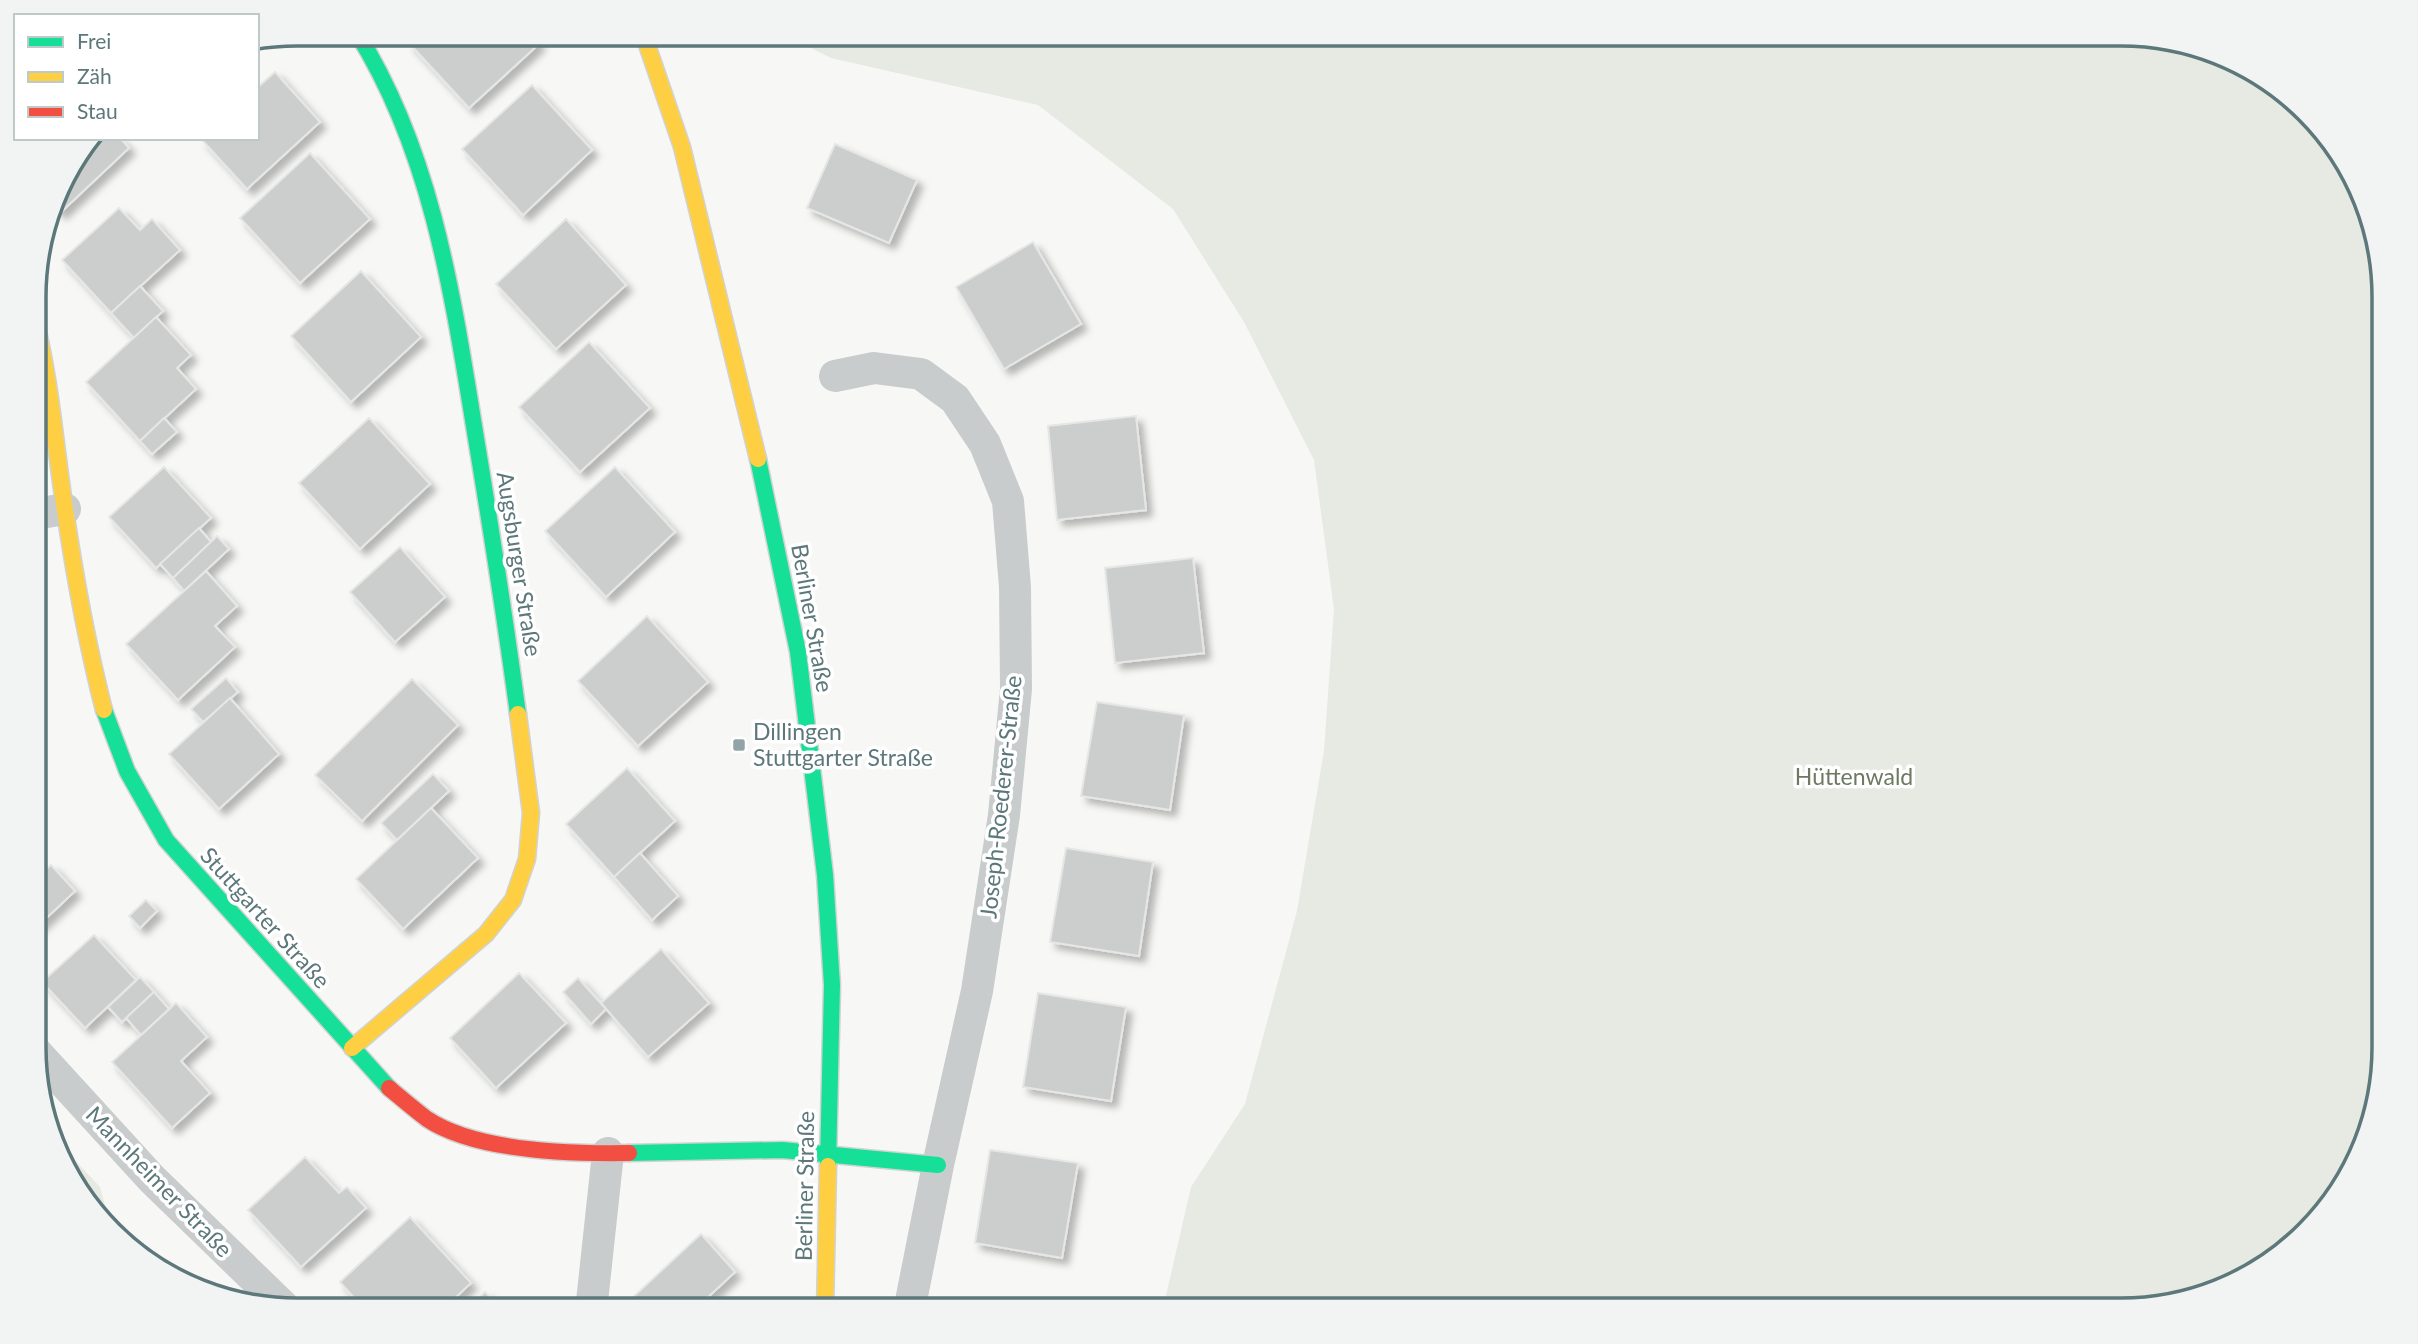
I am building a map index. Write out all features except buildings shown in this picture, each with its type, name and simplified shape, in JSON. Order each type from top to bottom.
[{"type":"street","name":"Augsburger Straße","points":[[352,1048],[486,934],[513,900],[527,859],[531,813],[504,609],[461,346],[433,209],[403,122],[365,46]]},
{"type":"street","name":"Berliner Straße","points":[[647,46],[682,148],[760,467],[798,652],[826,889],[832,985],[825,1298]]},
{"type":"street","name":"Stuttgarter Straße","points":[[46,364],[50,511],[105,715],[127,771],[166,840],[389,1088],[429,1120],[464,1135],[511,1147],[608,1153],[782,1150],[829,1153]]},
{"type":"street","name":"Joseph-Roederer-Straße","points":[[835,376],[874,368],[921,374],[955,399],[985,444],[1008,501],[1015,587],[1016,689],[1004,815],[977,991],[912,1298]]},
{"type":"street","name":"Mannheimer Straße","points":[[46,1062],[152,1179],[274,1297]]},
{"type":"street","points":[[592,1298],[608,1153]]},
{"type":"street","points":[[829,1153],[938,1165]]},
{"type":"green space","name":"Hüttenwald","points":[[807,46],[2138,46],[2171,50],[2218,65],[2247,79],[2274,97],[2299,119],[2321,144],[2347,185],[2364,231],[2372,280],[2372,1064],[2368,1097],[2353,1144],[2339,1173],[2321,1200],[2299,1225],[2274,1247],[2233,1273],[2187,1290],[2138,1298],[1165,1298],[1191,1187],[1245,1104],[1297,911],[1324,751],[1334,609],[1314,460],[1244,322],[1173,209],[1038,105],[831,58]]},
{"type":"green space","points":[[69,1154],[100,1187],[107,1211],[88,1187]]},
{"type":"traffic: fast","points":[[364,46],[403,125],[421,174],[447,273],[466,375],[518,714]]},
{"type":"traffic: fast","points":[[758,459],[798,652],[825,875],[832,985],[828,1166]]},
{"type":"traffic: fast","points":[[104,710],[127,771],[166,840],[389,1088]]},
{"type":"traffic: fast","points":[[629,1153],[782,1150],[938,1165]]},
{"type":"traffic: slow","points":[[647,46],[682,147],[758,459]]},
{"type":"traffic: slow","points":[[46,375],[77,586],[104,710]]},
{"type":"traffic: slow","points":[[352,1048],[486,934],[513,900],[527,859],[531,813],[518,714]]},
{"type":"traffic: slow","points":[[825,1298],[828,1166]]},
{"type":"traffic: jam","points":[[389,1088],[427,1119],[472,1138],[525,1149],[629,1153]]},
{"type":"place","name":"Dillingen Stuttgarter Straße","points":[[739,745]]}]
